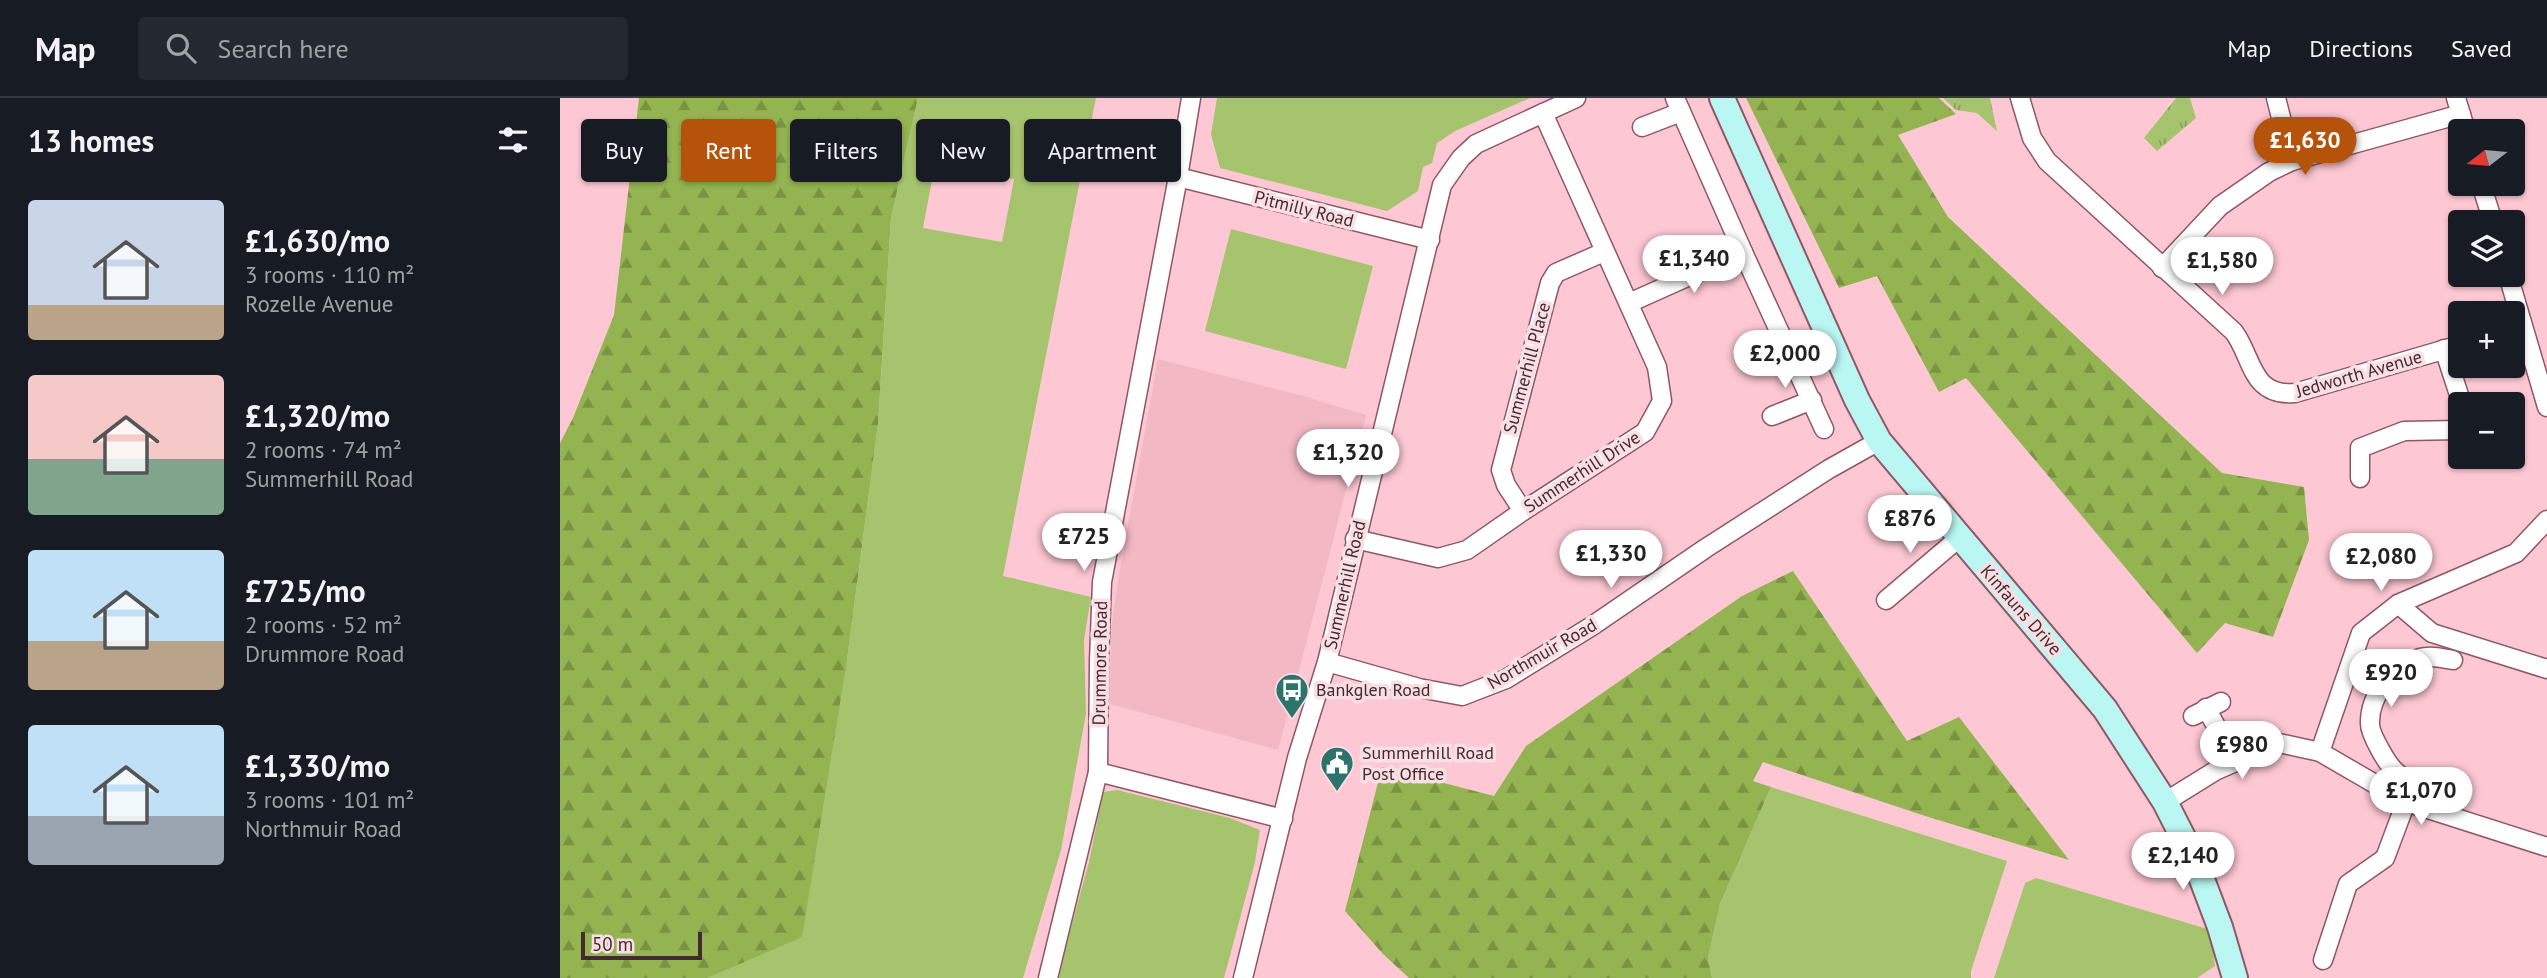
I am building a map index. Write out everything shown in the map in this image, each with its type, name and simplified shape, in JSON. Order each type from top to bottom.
[{"type":"street","name":"Drummore Road","points":[[1181,159],[1191,98]]},
{"type":"street","name":"Summerhill Road","points":[[1243,978],[1297,758],[1327,662],[1442,185],[1461,158],[1488,137],[1576,98]]},
{"type":"street","name":"Kinfauns Drive","points":[[1722,98],[1857,400],[1879,440],[2105,709],[2165,802],[2186,864],[2220,926],[2235,978]]},
{"type":"street","name":"Jedworth Avenue","points":[[2020,98],[2032,138],[2047,161],[2234,332],[2241,341],[2256,378],[2275,391],[2295,393],[2448,348]]},
{"type":"street","points":[[2276,98],[2292,161]]},
{"type":"street","points":[[1642,127],[1678,105],[1824,429]]},
{"type":"street","name":"Summerhill Drive","points":[[1355,540],[1438,558],[1467,550],[1522,510],[1645,432],[1662,401],[1657,367],[1543,113]]},
{"type":"street","points":[[2162,268],[2220,206],[2269,172],[2292,161],[2461,114]]},
{"type":"street","name":"Pitmilly Road","points":[[1181,178],[1430,240]]},
{"type":"street","name":"Drummore Road","points":[[1048,978],[1098,772],[1098,672],[1102,582],[1177,182]]},
{"type":"street","name":"Summerhill Place","points":[[1522,510],[1506,485],[1501,470],[1550,283],[1556,273],[1604,252]]},
{"type":"street","points":[[1629,303],[1743,252]]},
{"type":"street","points":[[2525,347],[2547,407]]},
{"type":"street","points":[[1772,416],[1812,400]]},
{"type":"street","points":[[2360,478],[2360,448],[2404,431],[2448,430]]},
{"type":"street","name":"Northmuir Road","points":[[1327,662],[1419,688],[1462,696],[1495,683],[1592,626],[1706,548],[1879,440]]},
{"type":"street","points":[[2320,752],[2361,632],[2398,604],[2516,553],[2547,520]]},
{"type":"street","points":[[1886,600],[1959,538]]},
{"type":"street","points":[[2398,604],[2432,633],[2547,669]]},
{"type":"street","points":[[2427,657],[2432,633]]},
{"type":"street","points":[[2413,784],[2394,771],[2369,726],[2372,703],[2383,685],[2419,659],[2427,657],[2453,660]]},
{"type":"street","points":[[2207,709],[2236,762]]},
{"type":"street","points":[[2165,802],[2215,771],[2279,743],[2320,752],[2406,802],[2547,846]]},
{"type":"street","points":[[2381,787],[2394,771]]},
{"type":"street","points":[[1098,772],[1283,819]]},
{"type":"street","points":[[2323,960],[2348,884],[2385,858],[2406,802]]},
{"type":"shaded area","points":[[1158,359],[1300,395],[1366,415],[1278,750],[1110,704],[1111,630],[1117,586]]},
{"type":"green space","points":[[639,98],[918,98],[902,169],[902,119],[790,119],[790,182],[899,182],[891,218],[878,424],[847,660],[802,937],[707,978],[560,978],[560,443],[573,418],[614,315],[629,182],[667,182],[667,119],[637,119]]},
{"type":"green space","points":[[918,98],[1096,98],[1092,119],[1024,119],[1024,182],[1080,182],[1003,576],[1091,597],[1084,640],[1086,714],[1061,850],[1023,978],[707,978],[722,970],[847,660],[878,424],[891,218],[899,182],[902,182],[902,169]]},
{"type":"green space","points":[[1217,98],[1530,98],[1455,131],[1437,143],[1432,163],[1423,167],[1418,191],[1387,211],[1220,168],[1211,134]]},
{"type":"green space","points":[[1746,98],[1939,98],[1956,114],[1898,135],[1948,217],[2222,473],[2304,487],[2309,540],[2273,637],[2225,623],[2197,653],[1966,378],[1939,392],[1877,276],[1839,288]]},
{"type":"green space","points":[[1943,98],[1990,98],[1997,131],[1977,113],[1956,110]]},
{"type":"green space","points":[[2176,98],[2190,98],[2196,118],[2157,151],[2144,138]]},
{"type":"green space","points":[[1231,229],[1373,266],[1346,369],[1205,331]]},
{"type":"green space","points":[[1793,571],[1907,741],[1959,717],[2069,860],[1763,762],[1753,781],[1771,787],[1720,904],[1708,958],[1712,978],[1409,978],[1383,954],[1345,911],[1382,767],[1494,796],[1526,746],[1742,596]]},
{"type":"green space","points":[[1771,787],[2007,861],[1971,978],[1712,978],[1708,958],[1720,904]]},
{"type":"green space","points":[[1117,790],[1230,818],[1260,830],[1255,862],[1224,978],[1057,978],[1089,862],[1103,792]]},
{"type":"green space","points":[[2036,878],[2211,930],[2215,966],[2197,978],[1994,978],[2025,883]]},
{"type":"place","name":"Bankglen Road","points":[[1292,720]]},
{"type":"place","name":"Summerhill Road Post Office","points":[[1337,793]]}]
